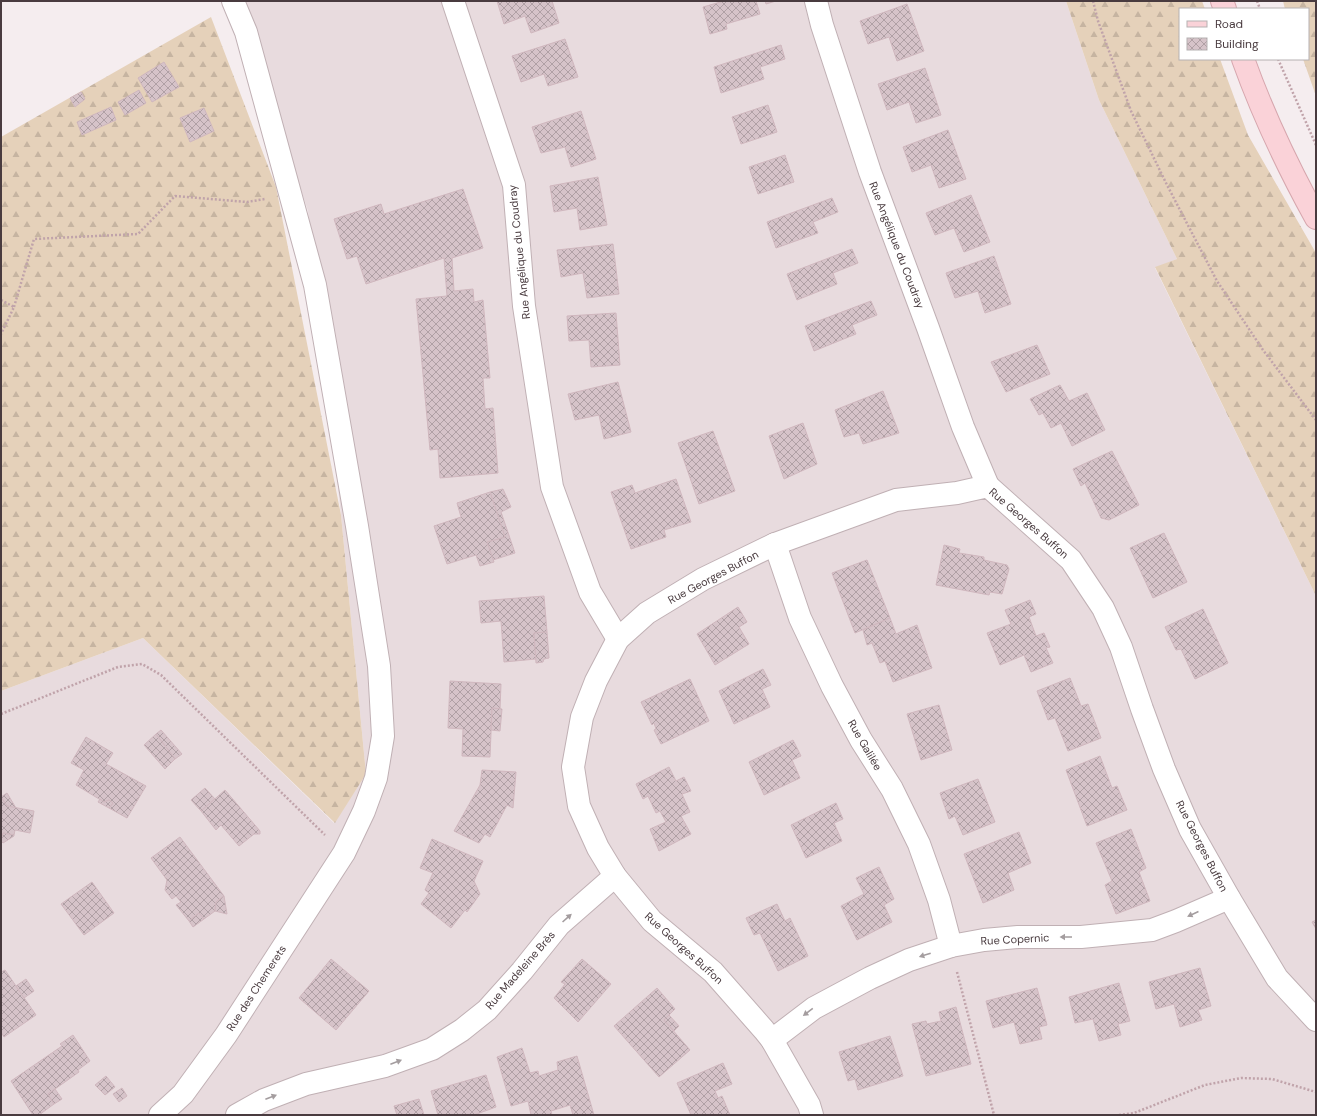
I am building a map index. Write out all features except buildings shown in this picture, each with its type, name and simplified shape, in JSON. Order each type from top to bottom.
[{"type":"main road","points":[[1243,60],[1275,135],[1316,218]]},
{"type":"street","name":"Rue des Chemerets","points":[[160,1115],[183,1094],[226,1035],[344,853],[364,811],[376,778],[383,736],[379,666],[357,526],[315,285],[246,32],[233,1]]},
{"type":"street","name":"Rue Angélique du Coudray","points":[[453,1],[514,185],[524,306],[552,486],[590,592],[618,638]]},
{"type":"street","name":"Rue Angélique du Coudray","points":[[816,1],[822,25],[870,172],[963,426],[988,486]]},
{"type":"street","name":"Rue Georges Buffon","points":[[812,1115],[809,1105],[772,1040],[764,1030],[713,972],[652,921],[615,876],[598,848],[579,806],[573,768],[582,717],[596,681],[618,638],[647,613],[704,580],[775,544],[896,500],[957,493],[988,486],[1072,560],[1103,608],[1121,647],[1142,709],[1190,829],[1277,978],[1316,1020]]},
{"type":"street","name":"Rue Galilée","points":[[775,544],[800,618],[832,686],[861,740],[892,789],[919,844],[939,900],[951,946]]},
{"type":"street","name":"Rue Madeleine Brès","points":[[237,1115],[264,1100],[306,1084],[385,1066],[432,1049],[462,1030],[487,1010],[522,971],[559,925],[615,876]]},
{"type":"street","name":"Rue Copernic","points":[[772,1040],[814,1008],[870,978],[909,960],[951,946],[984,940],[1018,937],[1081,937],[1152,930],[1229,898]]},
{"type":"path","points":[[1093,1],[1098,22],[1131,111],[1167,186],[1217,281],[1263,350],[1316,420]]},
{"type":"path","points":[[1278,60],[1316,145]]},
{"type":"path","points":[[1,334],[14,307],[34,240],[138,234],[175,196],[247,202],[290,194]]},
{"type":"path","points":[[1,300],[14,307]]},
{"type":"path","points":[[1,714],[118,667],[142,664],[161,675],[344,853]]},
{"type":"path","points":[[951,946],[994,1115]]},
{"type":"path","points":[[1118,1115],[1134,1113],[1205,1085],[1241,1078],[1272,1079],[1316,1092]]},
{"type":"shaded area","points":[[239,1],[1066,1],[1099,100],[1177,259],[1155,268],[1316,596],[1316,1115],[1,1115],[1,691],[143,638],[334,823],[366,774],[341,515],[308,211]]},
{"type":"green space","points":[[1066,1],[1202,1],[1205,8],[1179,8],[1179,60],[1220,60],[1248,135],[1316,253],[1316,596],[1155,267],[1177,259],[1099,100]]},
{"type":"green space","points":[[1283,1],[1316,1],[1316,96],[1303,60],[1309,60],[1309,8],[1285,8]]},
{"type":"green space","points":[[211,17],[276,187],[341,515],[366,774],[335,823],[143,638],[1,691],[1,137]]}]
